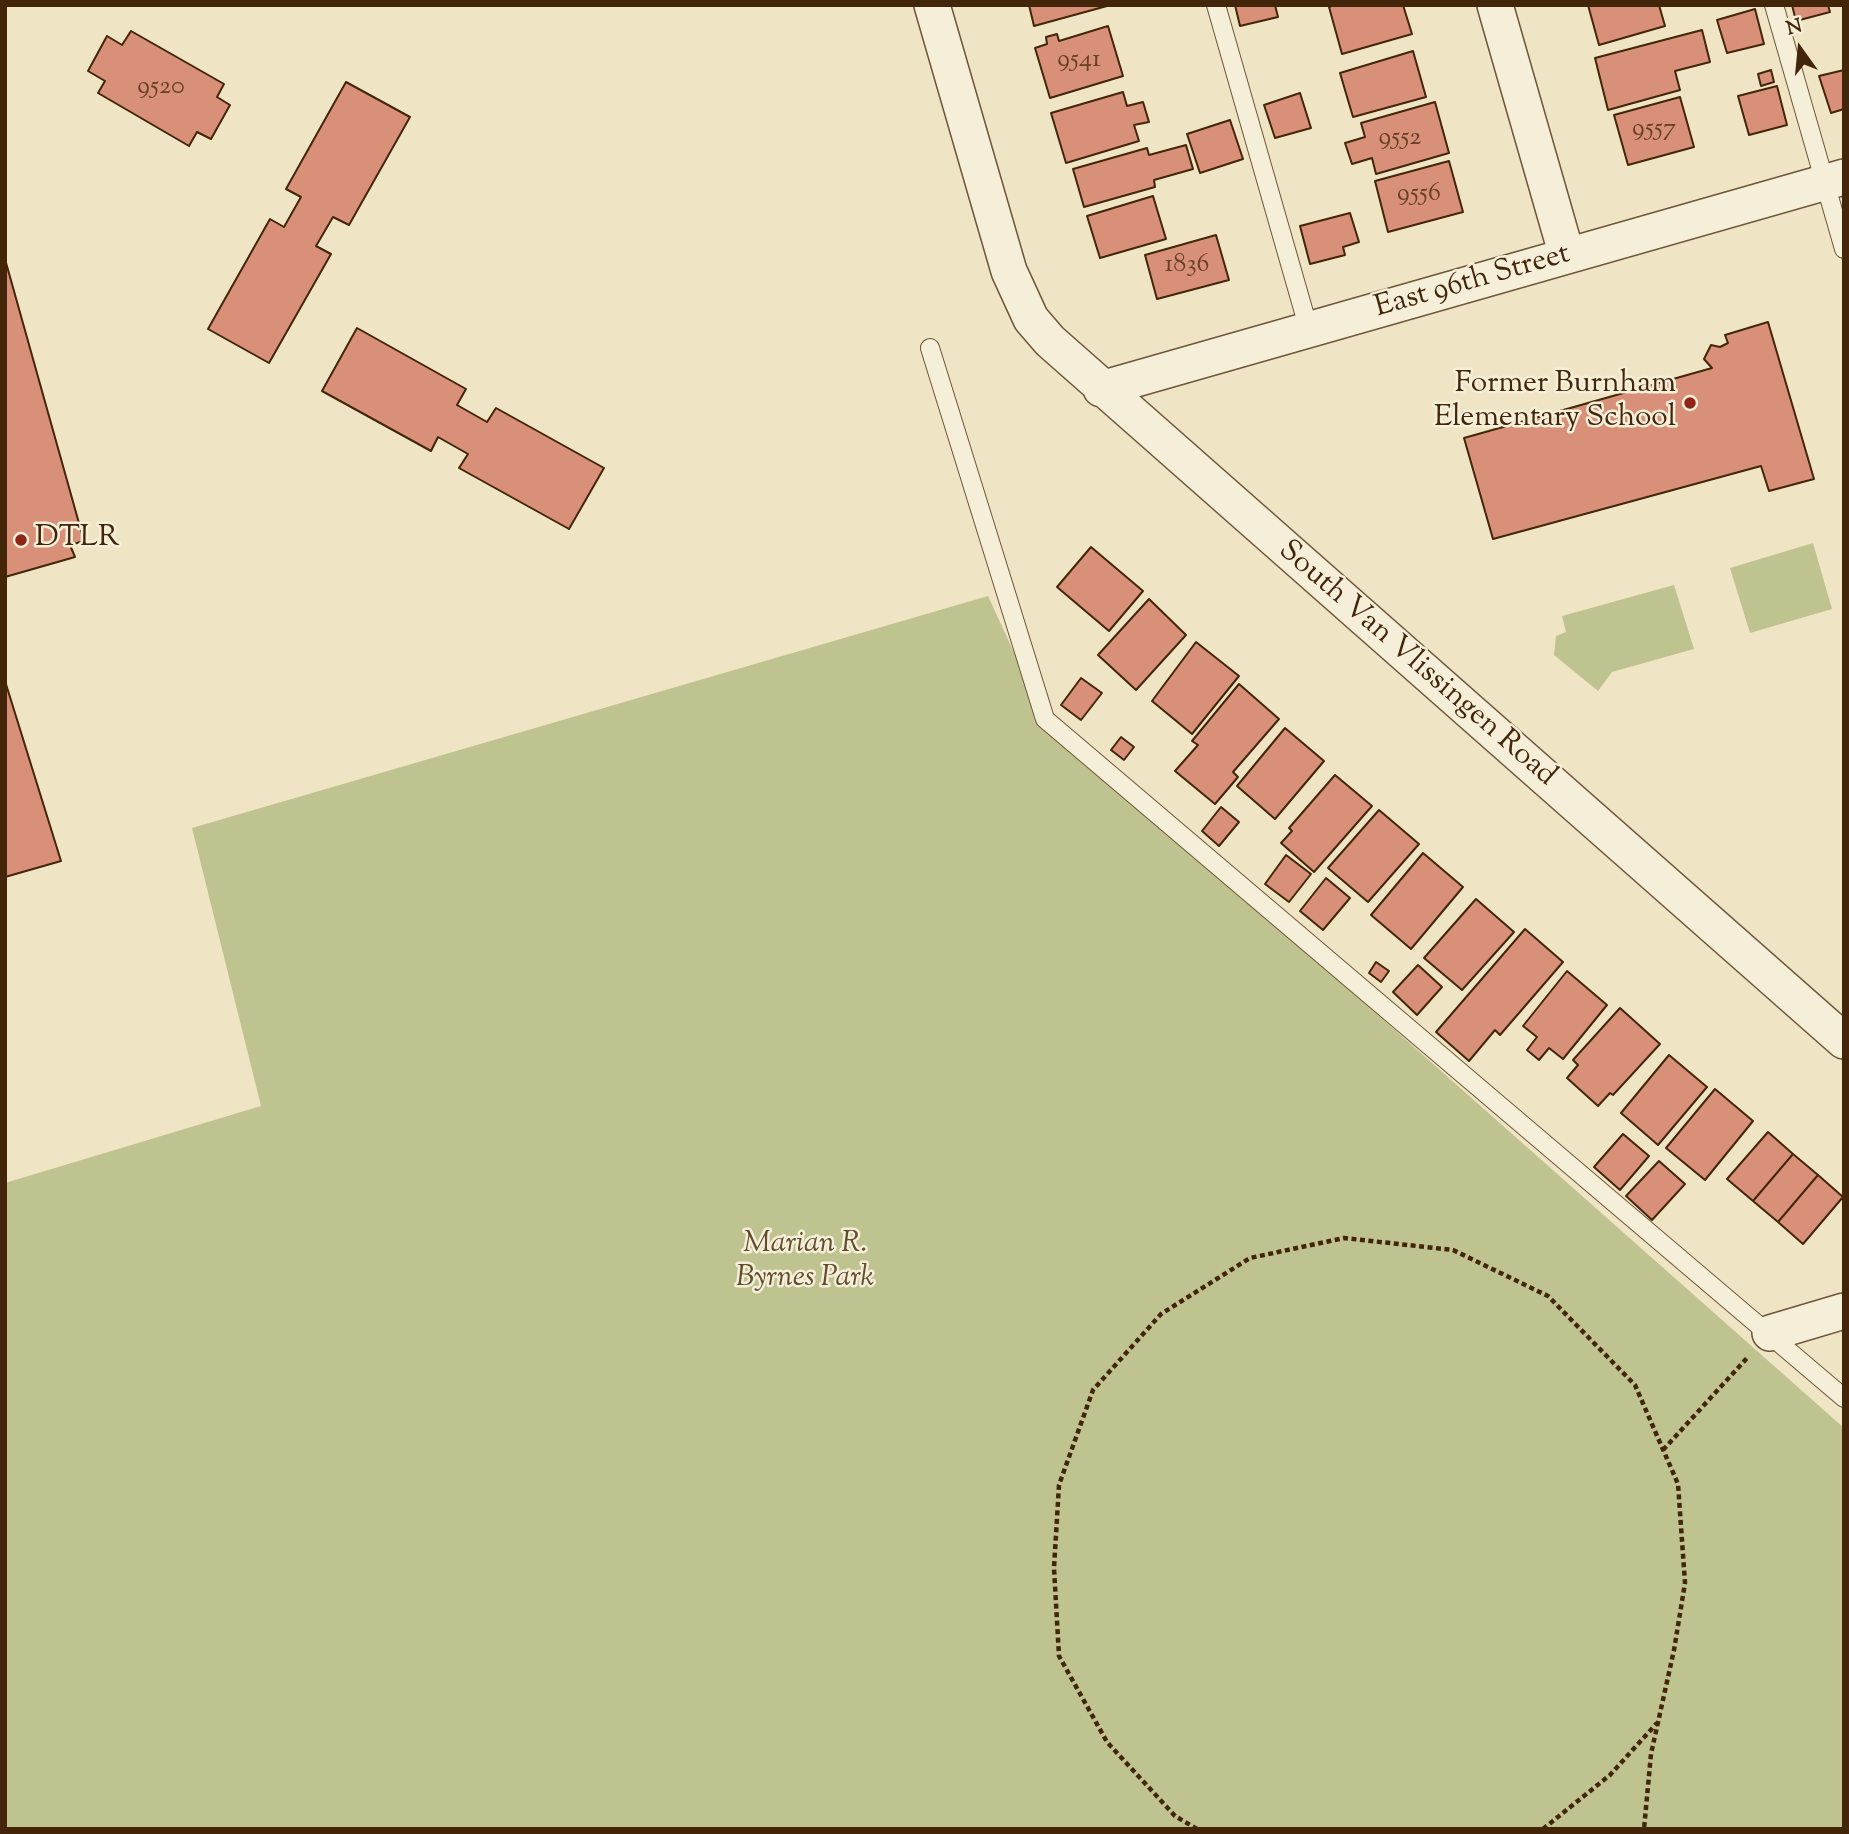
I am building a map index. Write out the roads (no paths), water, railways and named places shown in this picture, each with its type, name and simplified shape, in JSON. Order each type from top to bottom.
[{"type":"street","name":"South Van Vlissingen Road","points":[[932,5],[1009,271],[1031,319],[1050,341],[1101,389],[1844,1041]]},
{"type":"street","points":[[1495,5],[1567,256]]},
{"type":"street","name":"East 96th Street","points":[[1101,389],[1834,180]]},
{"type":"street","points":[[1770,1333],[1844,1311]]},
{"type":"lane","points":[[1216,5],[1309,330]]},
{"type":"lane","points":[[1774,5],[1834,180],[1844,249]]},
{"type":"lane","points":[[930,348],[1045,719],[1844,1398]]},
{"type":"place","name":"Former Burnham Elementary School","points":[[1690,403]]},
{"type":"place","name":"DTLR","points":[[21,540]]},
{"type":"park label","name":"Marian R. Byrnes Park","points":[[805,1263]]}]
